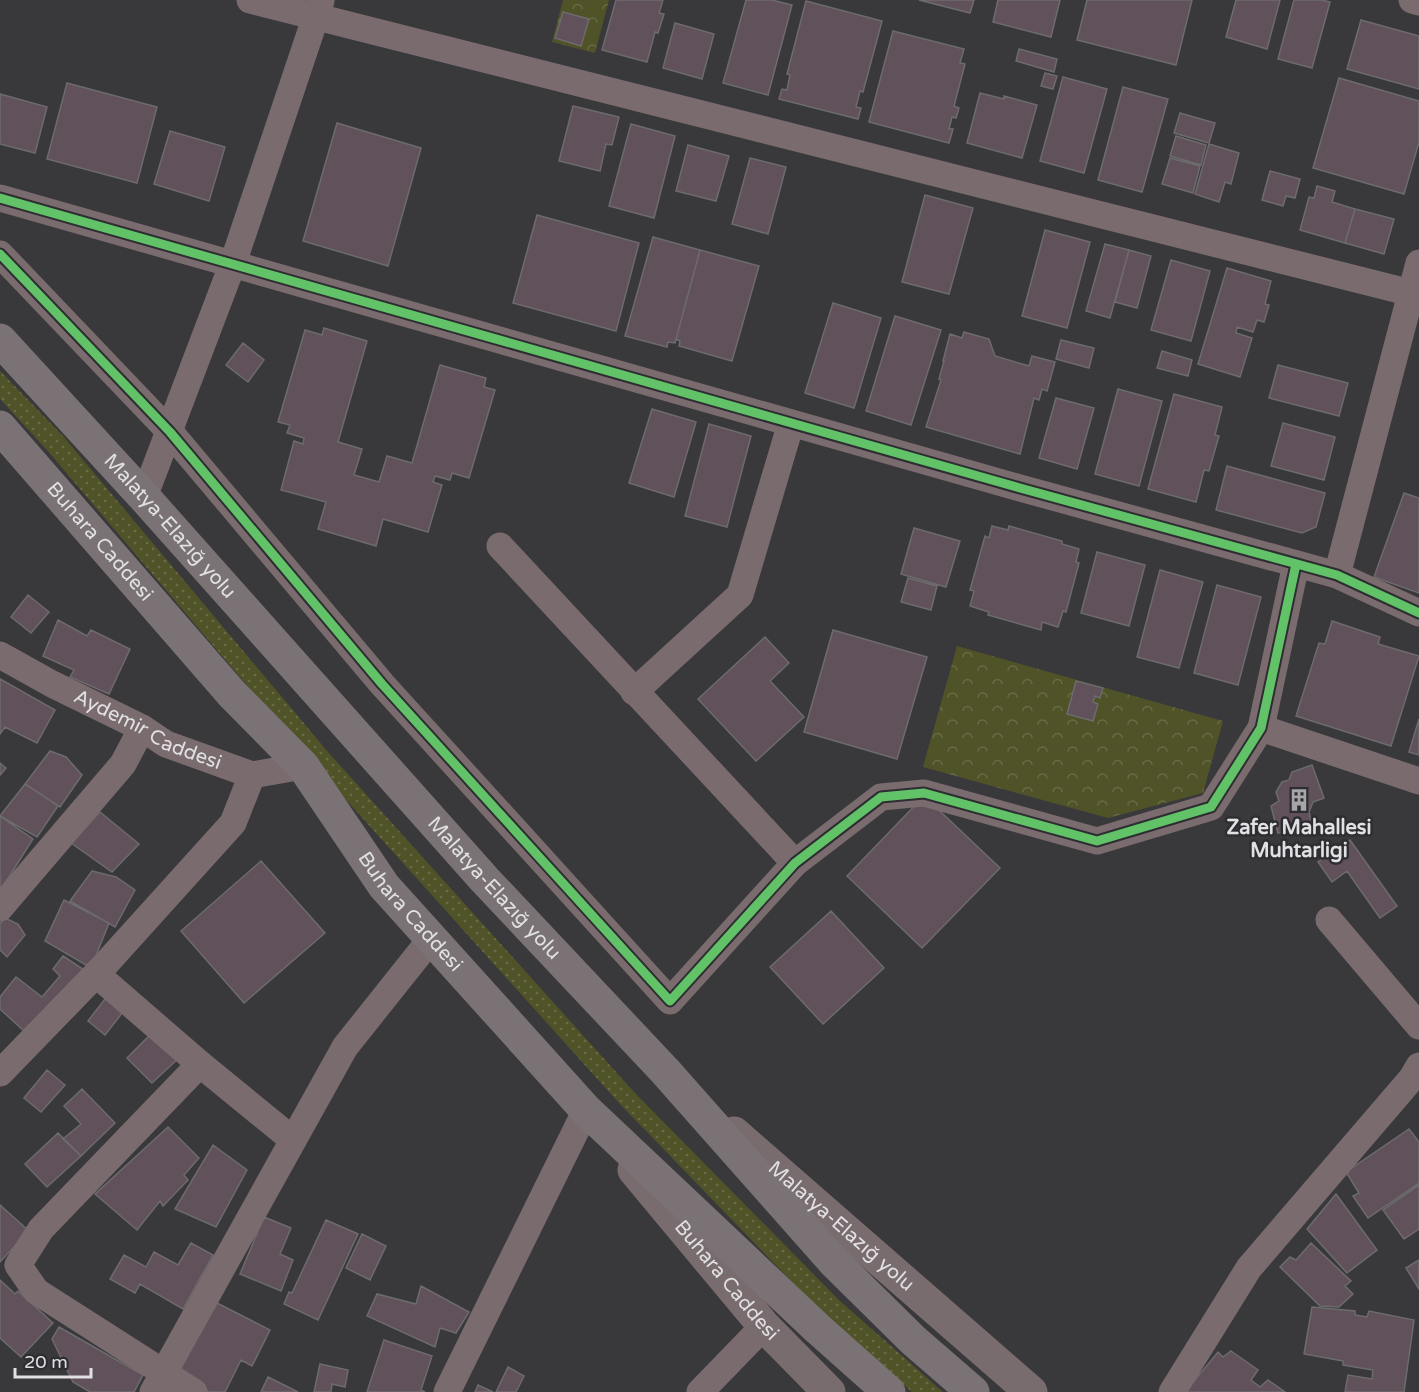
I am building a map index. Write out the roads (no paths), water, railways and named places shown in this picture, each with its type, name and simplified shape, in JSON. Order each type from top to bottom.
[{"type":"highway","name":"Malatya-Elazığ yolu","points":[[0,340],[144,497],[485,880],[664,1071]]},
{"type":"highway","name":"Buhara Caddesi","points":[[0,427],[232,694],[303,766],[384,886],[586,1110]]},
{"type":"highway","points":[[664,1071],[834,1262],[913,1340],[973,1392]]},
{"type":"highway","points":[[586,1110],[817,1328],[889,1392]]},
{"type":"main road","name":"Malatya-Elazığ yolu","points":[[664,1071],[1031,1392]]},
{"type":"main road","name":"Buhara Caddesi","points":[[586,1110],[666,1210],[764,1326],[829,1392]]},
{"type":"street","points":[[250,0],[319,9],[1415,294]]},
{"type":"street","points":[[1412,0],[1419,2]]},
{"type":"street","points":[[144,497],[232,263],[319,9]]},
{"type":"street","points":[[0,198],[1020,488],[1337,575],[1419,613]]},
{"type":"street","points":[[0,255],[170,432],[382,684],[670,1001],[795,863],[881,797],[924,793],[1097,841],[1211,807],[1262,728],[1296,564]]},
{"type":"street","points":[[1337,575],[1415,294],[1419,263]]},
{"type":"street","points":[[634,692],[740,595],[791,423]]},
{"type":"street","points":[[500,546],[795,863]]},
{"type":"street","name":"Aydemir Caddesi","points":[[0,655],[52,684],[142,728],[166,744],[252,775],[303,766]]},
{"type":"street","points":[[0,908],[123,764],[142,728]]},
{"type":"street","points":[[1262,728],[1419,781]]},
{"type":"street","points":[[0,1073],[96,974],[233,823],[252,775]]},
{"type":"street","points":[[1329,920],[1419,1026]]},
{"type":"street","points":[[158,1383],[345,1047],[431,939]]},
{"type":"street","points":[[96,974],[200,1064],[293,1140]]},
{"type":"street","points":[[194,1392],[158,1383],[36,1291],[18,1265],[40,1229],[200,1064]]},
{"type":"street","points":[[1172,1392],[1249,1268],[1417,1078]]},
{"type":"street","points":[[447,1392],[586,1110]]},
{"type":"street","points":[[700,1392],[764,1326]]},
{"type":"place","name":"Zafer Mahallesi Muhtarligi","points":[[1299,800]]}]
